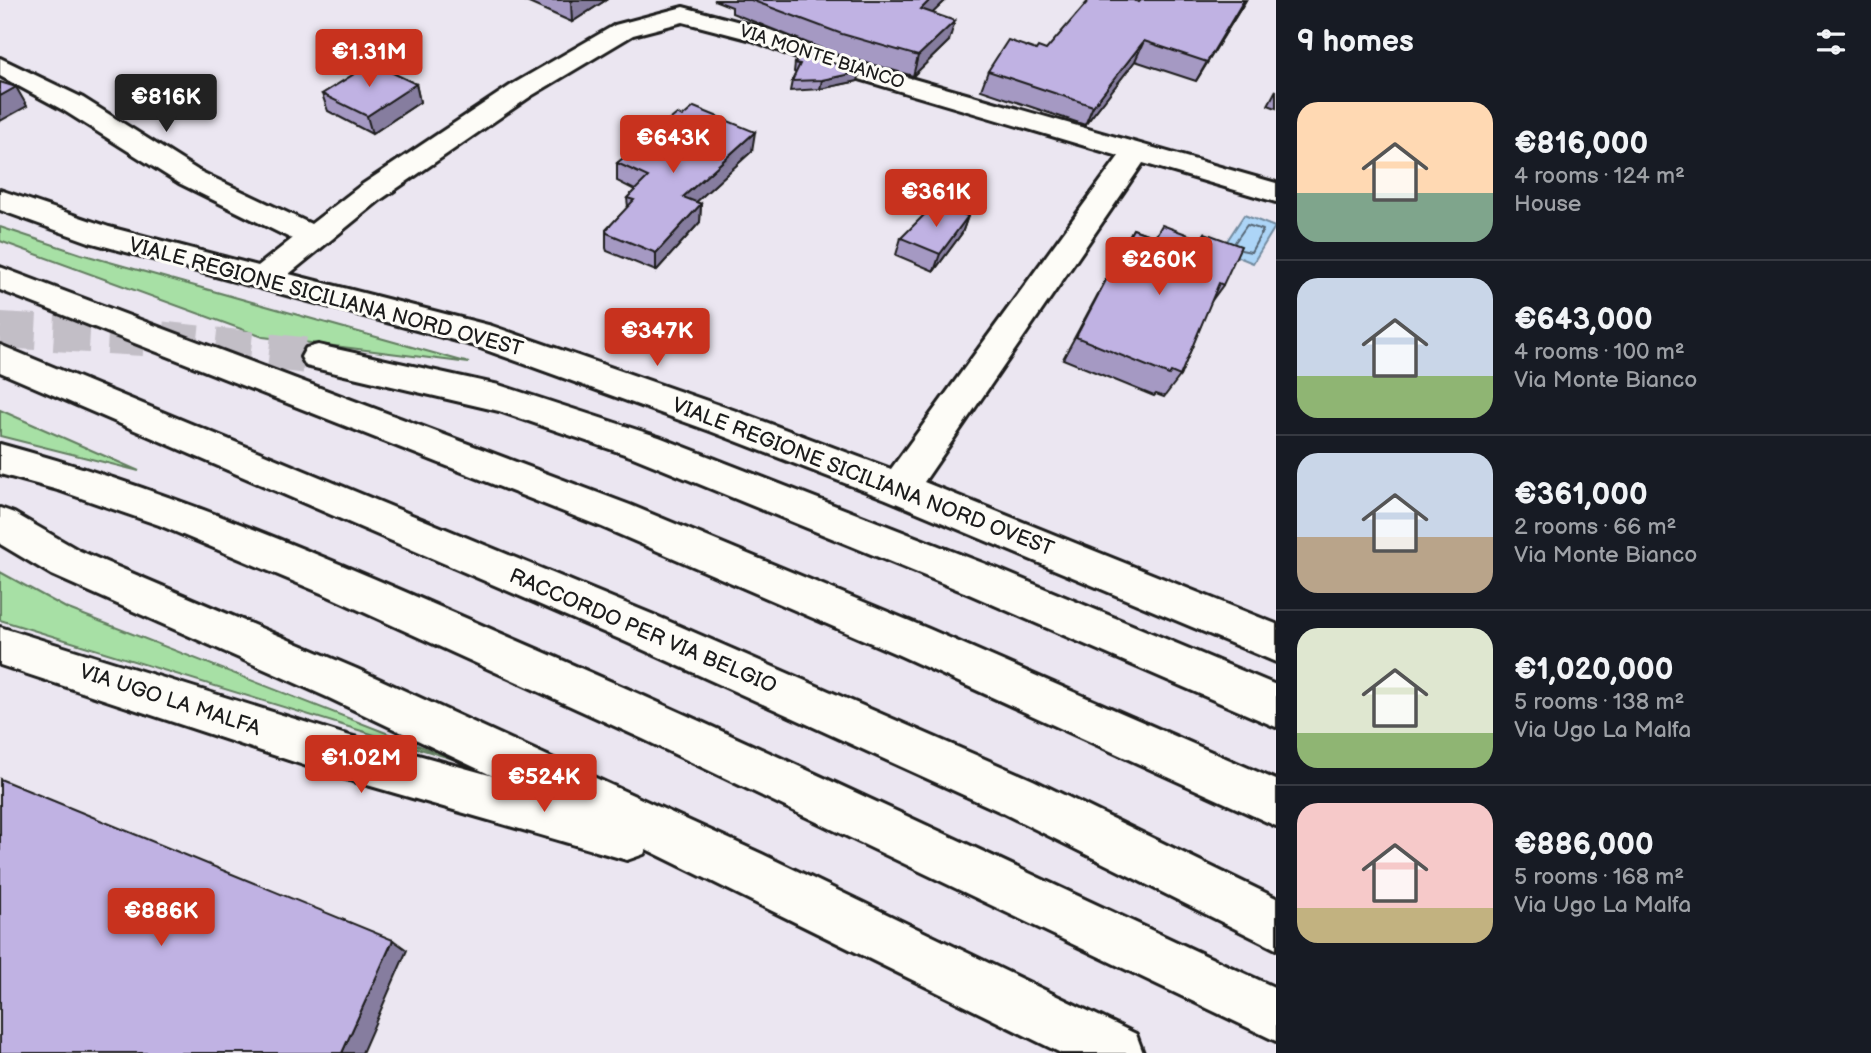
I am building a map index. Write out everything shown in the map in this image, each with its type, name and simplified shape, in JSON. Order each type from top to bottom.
[{"type":"main road","name":"VIA MONTE BIANCO","points":[[266,276],[370,193],[511,97],[624,30],[709,9],[761,35],[828,62],[1276,193]]},
{"type":"main road","points":[[0,66],[73,104],[189,177],[314,238]]},
{"type":"main road","points":[[899,488],[1136,152]]},
{"type":"main road","name":"VIALE REGIONE SICILIANA NORD OVEST","points":[[0,200],[100,235],[266,276],[480,334],[723,421],[899,488],[1276,643]]},
{"type":"main road","points":[[0,278],[616,516],[914,642],[1276,803]]},
{"type":"main road","points":[[318,357],[413,376],[496,398],[679,459],[990,584],[1276,706]]},
{"type":"main road","name":"RACCORDO PER VIA BELGIO","points":[[0,358],[639,628],[1017,796],[1276,924]]},
{"type":"main road","points":[[0,459],[114,492],[202,524],[524,663],[1276,1015]]},
{"type":"main road","points":[[0,524],[66,563],[342,684],[745,871],[1117,1053]]},
{"type":"main road","name":"VIA UGO LA MALFA","points":[[0,646],[343,756],[745,871]]},
{"type":"green space","points":[[0,227],[81,254],[469,363],[263,337],[0,241]]},
{"type":"green space","points":[[0,410],[139,471],[0,436]]},
{"type":"green space","points":[[0,572],[66,608],[453,759],[0,620]]},
{"type":"water","points":[[1244,215],[1275,227],[1253,263],[1221,250]]},
{"type":"building","points":[[751,0],[930,0],[921,9],[955,21],[918,56],[842,34]]},
{"type":"building","points":[[1089,0],[1244,0],[1207,62],[1144,41],[1093,106],[988,71],[1008,40],[1036,50],[1038,47],[1046,50]]},
{"type":"building","points":[[800,52],[860,72],[822,80],[792,81],[800,64],[795,63]]},
{"type":"building","points":[[372,63],[416,84],[367,116],[322,94]]},
{"type":"building","points":[[0,82],[16,87],[0,96]]},
{"type":"building","points":[[694,107],[755,132],[683,197],[701,204],[656,253],[607,233],[606,230],[634,200],[627,198],[648,177],[617,163],[677,114],[682,117]]},
{"type":"building","points":[[935,204],[968,216],[940,254],[901,238]]},
{"type":"building","points":[[1162,225],[1202,240],[1205,233],[1241,246],[1223,285],[1219,283],[1180,376],[1171,372],[1169,375],[1076,337],[1133,229],[1155,237]]},
{"type":"building","points":[[0,779],[393,940],[342,1053],[0,1053]]},
{"type":"tunnel","points":[[0,330],[159,339],[318,357]]}]
